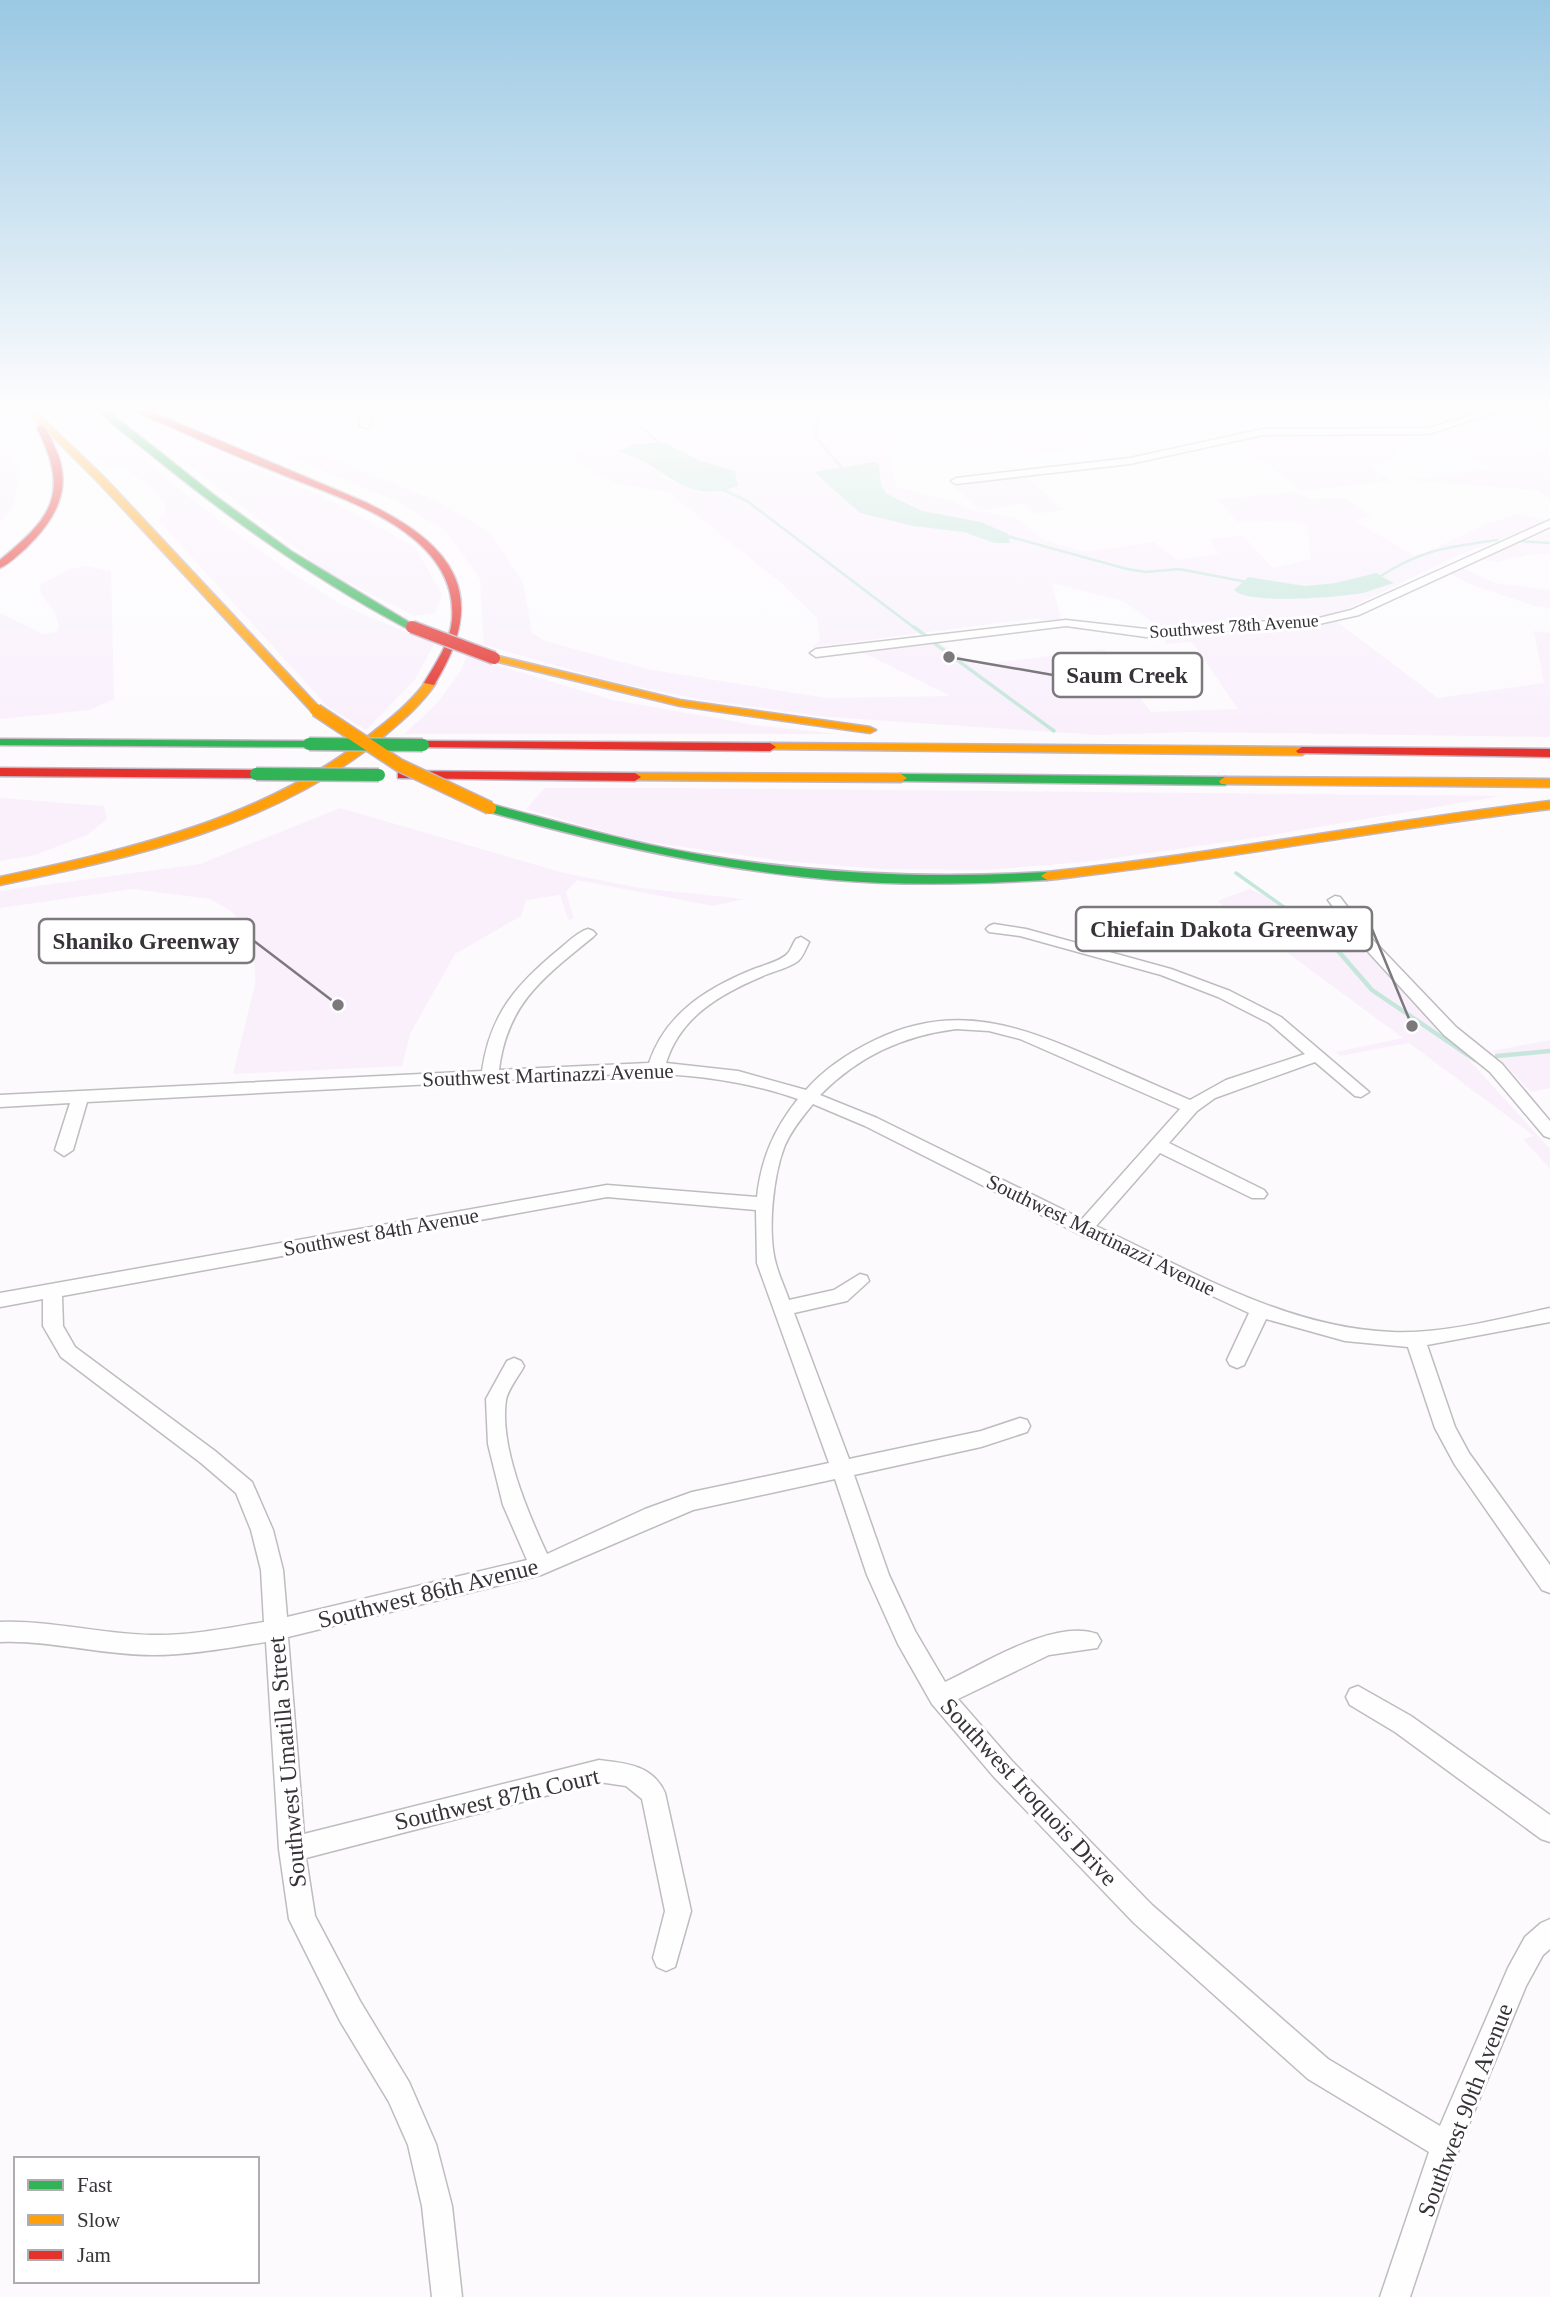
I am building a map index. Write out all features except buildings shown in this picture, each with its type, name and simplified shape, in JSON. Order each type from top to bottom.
[{"type":"highway","points":[[0,565],[40,528],[47,514]]},
{"type":"highway","points":[[133,514],[270,665],[316,710],[389,762],[490,808],[582,837],[694,860],[809,875],[943,880],[1027,877],[1124,869],[1411,821],[1550,805]]},
{"type":"highway","points":[[233,514],[277,549],[351,596],[412,627],[494,658],[608,690],[746,716],[1094,750]]},
{"type":"highway","points":[[0,881],[72,867],[169,840],[224,820],[314,777],[364,746],[408,710],[437,675],[456,633],[458,618],[453,584],[435,554],[407,530],[377,514]]},
{"type":"highway","points":[[0,742],[1550,753]]},
{"type":"highway","points":[[0,772],[1550,783]]},
{"type":"street","name":"Southwest 78th Avenue","points":[[816,653],[1066,624],[1146,633],[1319,621],[1355,613],[1550,523]]},
{"type":"street","points":[[1335,900],[1366,941],[1450,1031],[1496,1068],[1550,1132]]},
{"type":"street","points":[[994,929],[1021,932],[1166,972],[1224,994],[1276,1020],[1361,1092]]},
{"type":"street","points":[[490,1075],[492,1045],[512,1003],[541,973],[588,934]]},
{"type":"street","points":[[656,1068],[659,1054],[671,1030],[692,1009],[717,992],[794,957],[801,942]]},
{"type":"street","name":"Southwest Iroquois Drive","points":[[1191,1107],[1017,1031],[955,1024],[919,1029],[859,1053],[834,1071],[812,1096],[778,1144],[765,1204],[762,1236],[766,1263],[878,1575],[906,1637],[940,1696],[1003,1769],[1143,1914],[1318,2069],[1446,2146]]},
{"type":"street","points":[[1084,1228],[1191,1107],[1209,1094],[1232,1084],[1319,1055]]},
{"type":"street","name":"Southwest Martinazzi Avenue","points":[[0,1101],[656,1068],[728,1075],[812,1096],[1260,1311],[1332,1330],[1415,1339],[1480,1330],[1550,1315]]},
{"type":"street","points":[[64,1150],[80,1097]]},
{"type":"street","points":[[1159,1145],[1231,1178],[1258,1194]]},
{"type":"street","name":"Southwest 84th Avenue","points":[[0,1300],[607,1191],[765,1204]]},
{"type":"street","points":[[781,1309],[840,1296],[860,1281]]},
{"type":"street","name":"Southwest Umatilla Street","points":[[52,1290],[53,1326],[68,1352],[208,1457],[244,1488],[262,1530],[272,1570],[292,1849],[302,1919],[350,2011],[399,2092],[422,2144],[437,2206],[447,2297]]},
{"type":"street","points":[[1237,1360],[1260,1311]]},
{"type":"street","points":[[1415,1339],[1451,1438],[1550,1583]]},
{"type":"street","points":[[514,1366],[496,1399],[498,1444],[514,1505],[541,1566]]},
{"type":"street","name":"Southwest 86th Avenue","points":[[0,1632],[29,1631],[151,1645],[210,1641],[276,1630],[541,1566],[572,1555],[659,1511],[981,1438],[1020,1426]]},
{"type":"street","points":[[940,1696],[1046,1645],[1089,1641]]},
{"type":"street","points":[[1358,1697],[1436,1747],[1550,1830]]},
{"type":"street","name":"Southwest 87th Court","points":[[292,1849],[599,1771],[632,1775],[653,1793],[678,1911],[666,1958]]},
{"type":"street","name":"Southwest 90th Avenue","points":[[1395,2297],[1446,2146],[1517,1977],[1535,1947],[1550,1932]]},
{"type":"shaded area","points":[[165,514],[212,514],[287,570],[342,605],[434,644],[415,680],[366,730],[328,707],[158,520]]},
{"type":"shaded area","points":[[252,514],[356,514],[415,547],[442,594],[435,613],[414,616],[324,570]]},
{"type":"shaded area","points":[[418,514],[459,514],[491,534],[523,583],[532,633],[545,641],[647,669],[826,698],[951,696],[861,652],[939,642],[976,665],[1104,649],[1151,712],[1238,709],[1192,642],[1167,644],[1160,635],[1337,622],[1438,698],[1544,683],[1534,631],[1550,633],[1550,737],[1191,732],[1098,735],[829,717],[698,699],[611,681],[484,645],[480,579],[446,531]]},
{"type":"shaded area","points":[[696,514],[994,514],[1018,519],[1044,540],[1085,552],[1154,542],[1178,560],[1218,554],[1210,539],[1242,535],[1273,568],[1311,559],[1307,526],[1292,521],[1237,522],[1231,514],[1368,514],[1371,516],[1355,521],[1417,557],[1486,524],[1517,514],[1549,521],[1461,554],[1330,617],[1160,627],[1123,601],[1052,583],[1061,618],[1044,624],[1038,618],[812,647],[820,641],[817,618],[781,583]],"holes":[[[1376,573],[1394,582],[1361,593],[1269,598],[1259,579],[1305,586],[1335,583]]]},
{"type":"shaded area","points":[[865,514],[939,514],[981,522],[1008,534],[1010,543],[995,543],[964,532],[913,526]]},
{"type":"shaded area","points":[[1550,527],[1550,554],[1530,554],[1497,562],[1479,559],[1548,532]]},
{"type":"shaded area","points":[[86,566],[111,571],[114,699],[90,710],[0,719],[0,613],[43,634],[56,632],[59,627],[55,612],[41,594],[40,585],[69,569]]},
{"type":"shaded area","points":[[1462,568],[1495,583],[1550,590],[1550,608],[1535,606],[1469,584],[1449,573]]},
{"type":"shaded area","points":[[1376,573],[1394,583],[1363,593],[1316,598],[1275,599],[1242,595],[1234,590],[1248,577],[1305,586],[1335,583]]},
{"type":"shaded area","points":[[466,656],[613,700],[755,725],[838,734],[405,734],[438,702],[462,669]]},
{"type":"shaded area","points":[[545,788],[1501,796],[1248,839],[1094,861],[987,870],[882,869],[783,861],[633,840],[526,809]]},
{"type":"shaded area","points":[[0,798],[104,806],[107,819],[87,835],[35,855],[0,861]]},
{"type":"shaded area","points":[[340,808],[564,873],[640,888],[744,899],[713,906],[577,880],[566,892],[574,918],[569,921],[560,895],[526,900],[521,916],[455,954],[410,1034],[402,1066],[233,1074],[255,984],[255,971],[251,934],[232,912],[210,899],[133,889],[0,908],[0,891],[200,864]]},
{"type":"shaded area","points":[[1250,889],[1281,903],[1297,919],[1335,937],[1354,933],[1550,1149],[1550,1169],[1523,1139],[1534,1136],[1409,1043],[1340,1056],[1336,1052],[1403,1038],[1217,901]]},
{"type":"shaded area","points":[[1550,1040],[1550,1088],[1531,1092],[1492,1051]]},
{"type":"waterway","points":[[764,514],[916,629]]},
{"type":"waterway","points":[[1003,535],[1127,569],[1146,572],[1179,569],[1247,582]]},
{"type":"waterway","points":[[1379,577],[1422,555],[1497,540]]},
{"type":"waterway","points":[[1516,541],[1550,543]]},
{"type":"waterway","points":[[914,627],[926,636]]},
{"type":"waterway","points":[[934,643],[1054,731]]},
{"type":"waterway","points":[[1236,873],[1288,910]]},
{"type":"waterway","points":[[1285,908],[1326,937],[1372,990],[1475,1060]]},
{"type":"waterway","points":[[1497,1056],[1550,1051]]},
{"type":"traffic: fast","points":[[234,514],[328,580],[412,627]]},
{"type":"traffic: fast","points":[[0,742],[309,744]]},
{"type":"traffic: fast","points":[[309,744],[423,745]]},
{"type":"traffic: fast","points":[[256,774],[379,775]]},
{"type":"traffic: fast","points":[[901,778],[1225,781]]},
{"type":"traffic: fast","points":[[490,808],[627,844],[765,869],[906,880],[1047,876]]},
{"type":"traffic: slow","points":[[133,514],[243,635],[316,710]]},
{"type":"traffic: slow","points":[[494,658],[680,703],[870,730]]},
{"type":"traffic: slow","points":[[0,881],[158,843],[263,805],[313,780],[358,751],[411,706],[430,683]]},
{"type":"traffic: slow","points":[[316,710],[357,740],[399,765],[490,808]]},
{"type":"traffic: slow","points":[[770,747],[1302,751]]},
{"type":"traffic: slow","points":[[635,777],[901,778]]},
{"type":"traffic: slow","points":[[1225,781],[1550,783]]},
{"type":"traffic: slow","points":[[1047,876],[1173,861],[1424,821],[1550,805]]},
{"type":"traffic: jam","points":[[0,565],[34,535],[50,514]]},
{"type":"traffic: jam","points":[[382,514],[425,543],[447,573],[454,590],[457,619],[453,638],[430,683]]},
{"type":"traffic: jam","points":[[412,627],[494,658]]},
{"type":"traffic: jam","points":[[423,745],[770,747]]},
{"type":"traffic: jam","points":[[1302,751],[1550,753]]},
{"type":"traffic: jam","points":[[0,772],[256,774]]},
{"type":"traffic: jam","points":[[402,775],[635,777]]},
{"type":"place","name":"Saum Creek","points":[[949,657]]},
{"type":"place","name":"Shaniko Greenway","points":[[338,1005]]},
{"type":"place","name":"Chiefain Dakota Greenway","points":[[1412,1026]]}]
